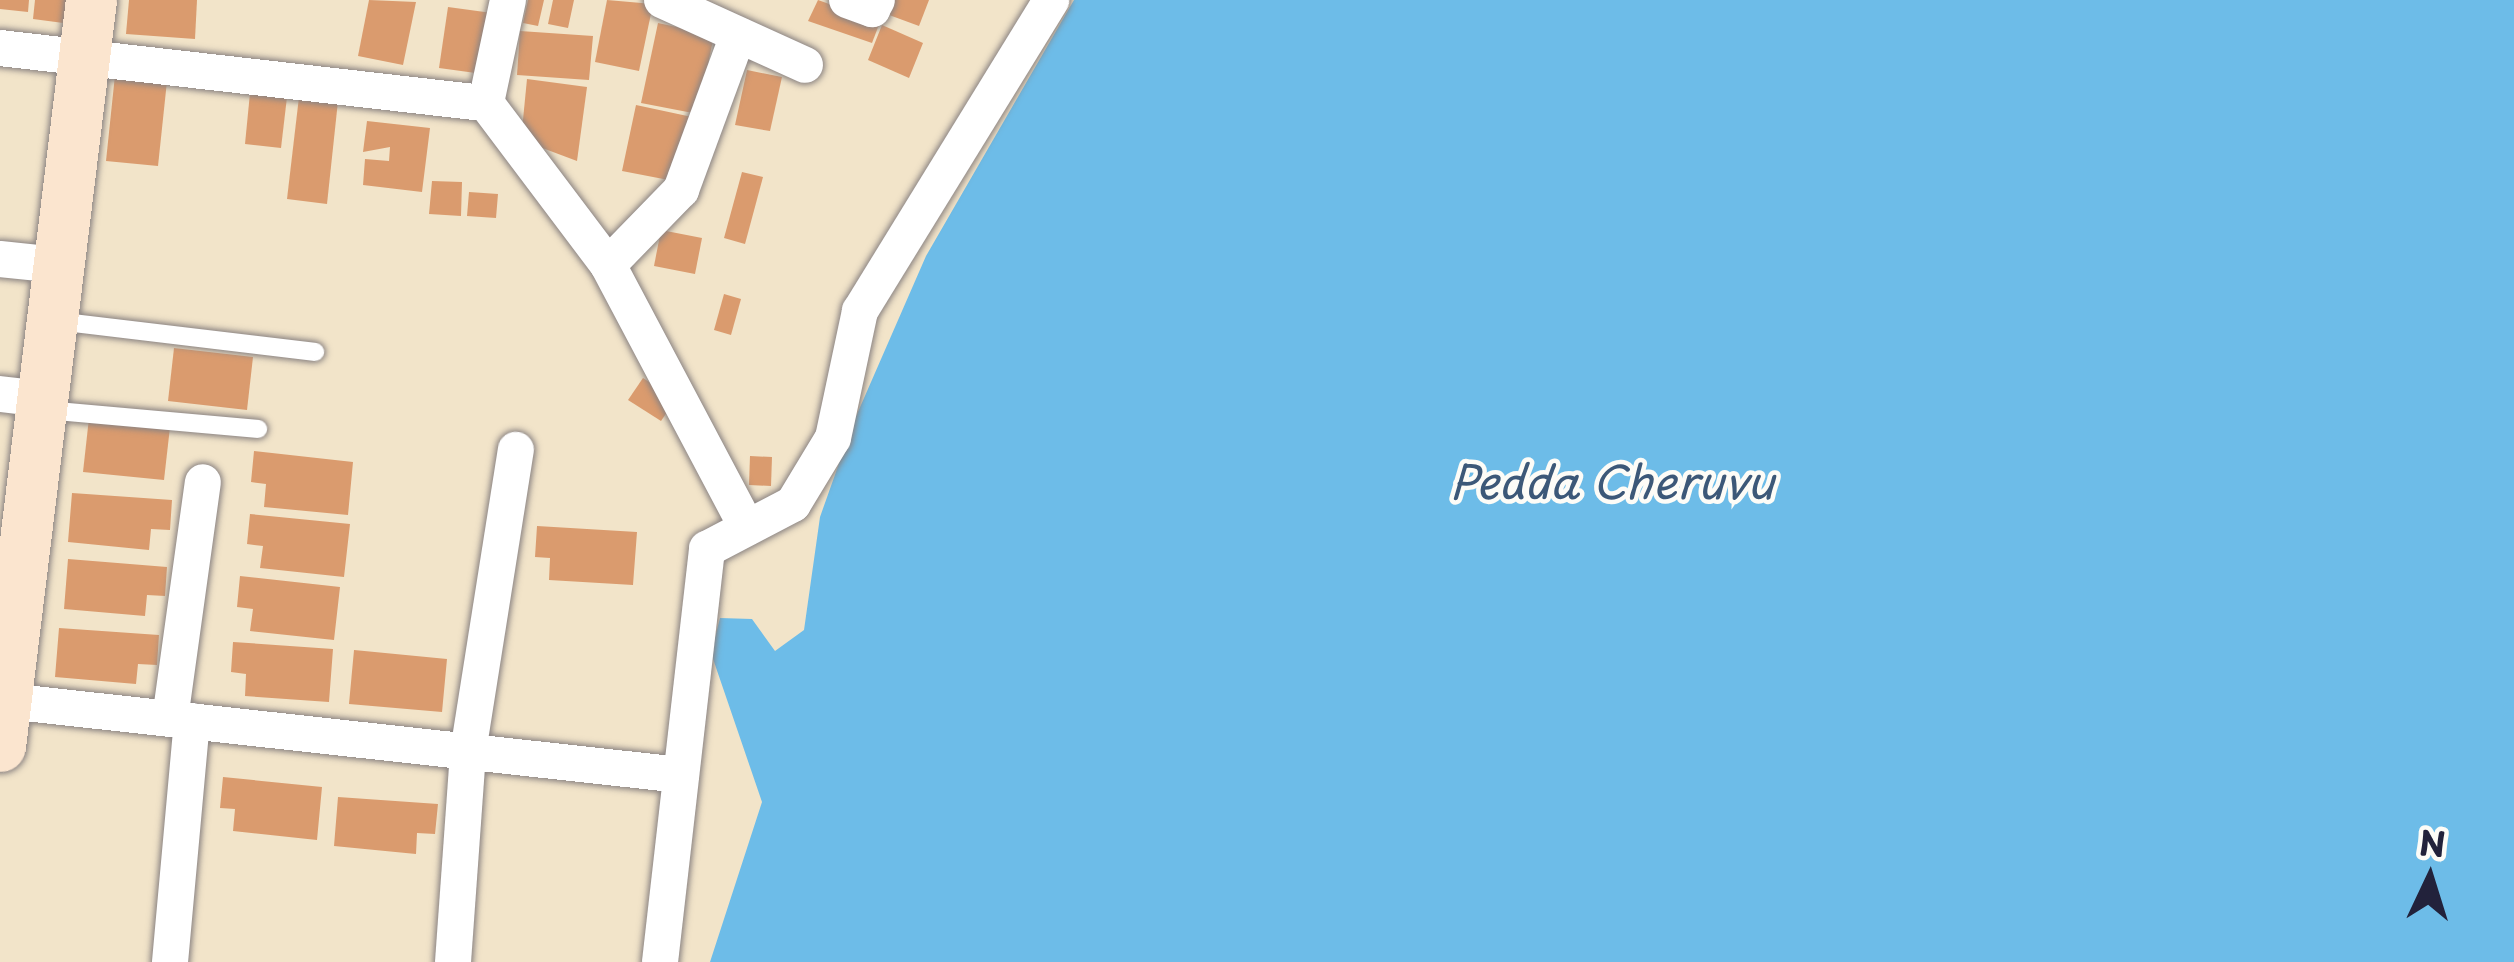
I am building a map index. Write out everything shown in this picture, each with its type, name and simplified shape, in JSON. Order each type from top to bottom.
[{"type":"street","points":[[91,0],[51,321],[28,401],[3,723],[181,720],[681,775]]},
{"type":"street","points":[[486,103],[508,0]]},
{"type":"street","points":[[662,0],[806,65]]},
{"type":"street","points":[[847,0],[872,9],[877,0]]},
{"type":"street","points":[[660,962],[707,549],[793,504],[833,438],[860,311],[1051,0]]},
{"type":"street","points":[[608,265],[681,190],[738,35]]},
{"type":"street","points":[[0,48],[486,103],[608,265],[747,527]]},
{"type":"street","points":[[0,260],[57,266]]},
{"type":"street","points":[[453,962],[468,752],[516,450]]},
{"type":"street","points":[[170,962],[181,720],[203,482]]},
{"type":"lane","points":[[51,321],[315,352]]},
{"type":"lane","points":[[28,401],[258,429]]},
{"type":"water","name":"Pedda Cheruvu","points":[[1074,0],[2514,0],[2514,962],[710,962],[762,802],[711,653],[720,618],[752,619],[775,651],[804,630],[820,517],[854,421],[926,256]]},
{"type":"building","points":[[0,0],[29,0],[28,12],[0,9]]},
{"type":"building","points":[[35,0],[74,0],[71,24],[33,19]]},
{"type":"building","points":[[129,0],[197,0],[195,39],[126,34]]},
{"type":"building","points":[[369,0],[416,2],[403,65],[358,56]]},
{"type":"building","points":[[528,0],[544,0],[538,26],[523,23]]},
{"type":"building","points":[[553,0],[574,0],[568,28],[548,24]]},
{"type":"building","points":[[607,0],[653,4],[639,71],[595,62]]},
{"type":"building","points":[[818,0],[880,22],[872,43],[808,21]]},
{"type":"building","points":[[885,0],[929,0],[919,26],[881,12]]},
{"type":"building","points":[[448,7],[492,13],[483,74],[439,68]]},
{"type":"building","points":[[658,23],[714,35],[698,114],[641,103]]},
{"type":"building","points":[[882,25],[923,43],[909,78],[868,60]]},
{"type":"building","points":[[520,31],[593,36],[589,80],[517,75]]},
{"type":"building","points":[[747,70],[782,77],[770,131],[735,125]]},
{"type":"building","points":[[115,75],[167,81],[158,166],[106,161]]},
{"type":"building","points":[[527,79],[587,87],[577,161],[521,140]]},
{"type":"building","points":[[250,93],[287,97],[281,148],[245,144]]},
{"type":"building","points":[[299,97],[338,101],[327,204],[287,199]]},
{"type":"building","points":[[636,105],[692,117],[679,182],[622,171]]},
{"type":"building","points":[[367,121],[430,128],[422,192],[363,185],[365,159],[389,161],[390,147],[363,152]]},
{"type":"building","points":[[742,172],[763,177],[745,244],[724,238]]},
{"type":"building","points":[[432,181],[462,182],[461,216],[429,214]]},
{"type":"building","points":[[469,192],[498,194],[496,218],[467,216]]},
{"type":"building","points":[[661,230],[702,238],[695,274],[654,266]]},
{"type":"building","points":[[724,294],[741,299],[731,335],[714,330]]},
{"type":"building","points":[[174,348],[253,357],[247,410],[168,401]]},
{"type":"building","points":[[643,378],[676,399],[661,421],[628,400]]},
{"type":"building","points":[[89,418],[170,427],[164,480],[83,472]]},
{"type":"building","points":[[254,451],[353,462],[348,515],[264,507],[266,484],[251,482]]},
{"type":"building","points":[[750,456],[772,457],[771,486],[749,485]]},
{"type":"building","points":[[72,493],[172,500],[170,530],[151,529],[149,550],[68,542]]},
{"type":"building","points":[[250,514],[350,524],[344,577],[260,568],[263,546],[247,544]]},
{"type":"building","points":[[537,526],[637,532],[633,585],[549,580],[550,558],[535,557]]},
{"type":"building","points":[[68,559],[167,567],[165,596],[147,595],[145,616],[64,609]]},
{"type":"building","points":[[240,576],[340,587],[334,640],[250,631],[253,609],[237,607]]},
{"type":"building","points":[[59,628],[159,635],[157,665],[138,664],[136,684],[55,677]]},
{"type":"building","points":[[233,642],[333,649],[329,702],[245,696],[246,674],[231,672]]},
{"type":"building","points":[[354,650],[447,659],[442,712],[349,704]]},
{"type":"building","points":[[223,777],[322,787],[317,840],[233,831],[235,809],[220,808]]},
{"type":"building","points":[[338,797],[438,804],[435,834],[417,833],[416,854],[334,846]]}]
